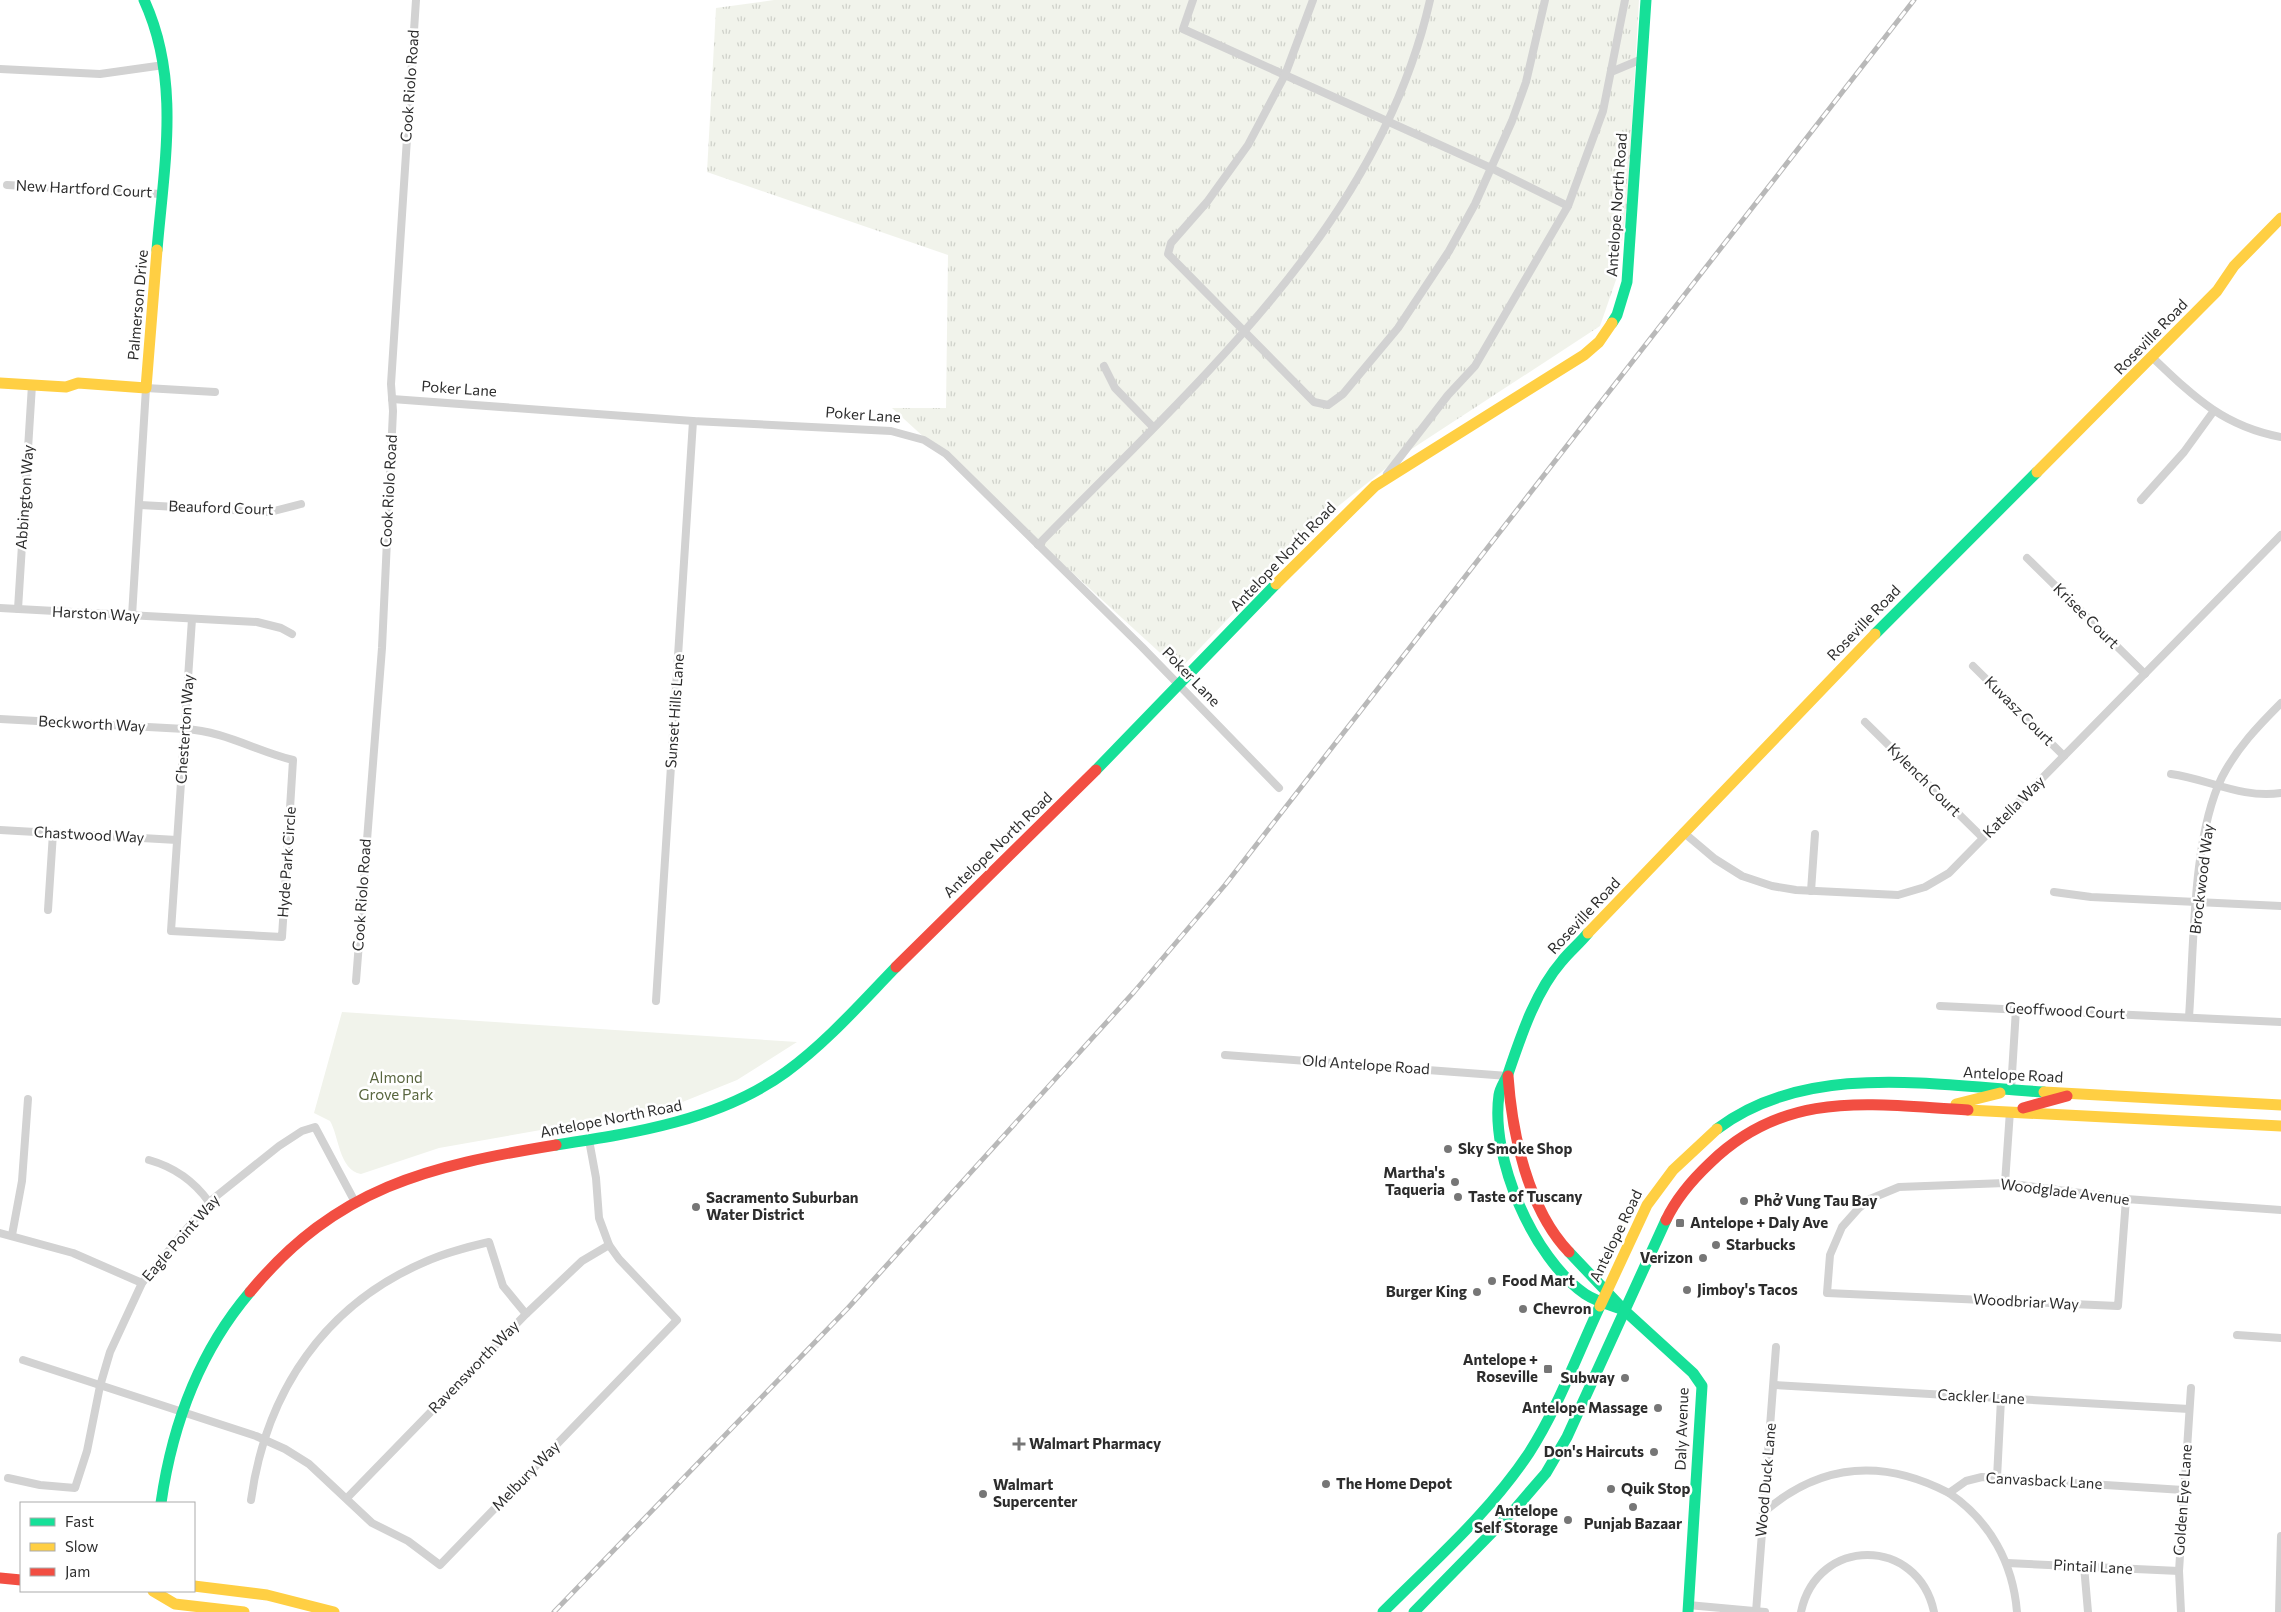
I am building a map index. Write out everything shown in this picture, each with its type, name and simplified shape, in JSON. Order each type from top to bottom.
[{"type":"main road","name":"Palmerson Drive","points":[[144,0],[151,15],[164,65],[169,108],[146,388]]},
{"type":"main road","name":"Antelope North Road","points":[[161,1502],[170,1448],[206,1357],[244,1298],[288,1250],[329,1218],[356,1202],[415,1175],[446,1166],[664,1126],[700,1116],[749,1094],[795,1065],[833,1031],[1179,686],[1354,506],[1381,482],[1436,445],[1566,367],[1599,342],[1617,314],[1627,282],[1646,0]]},
{"type":"main road","name":"Roseville Road","points":[[1604,1296],[1586,1294],[1562,1271],[1542,1247],[1520,1206],[1504,1153],[1499,1115],[1499,1094],[1508,1076],[1528,1017],[1561,962],[1683,832],[1924,583],[2152,358],[2217,291],[2234,266],[2281,218]]},
{"type":"main road","points":[[0,383],[66,387],[78,382],[146,388]]},
{"type":"main road","name":"Roseville Road","points":[[1508,1076],[1512,1115],[1519,1152],[1537,1201],[1564,1247],[1604,1296],[1624,1310]]},
{"type":"main road","name":"Antelope Road","points":[[1383,1612],[1498,1494],[1525,1460],[1544,1426],[1647,1205],[1668,1175],[1708,1136],[1758,1106],[1800,1092],[1848,1085],[1936,1085],[2281,1104]]},
{"type":"main road","points":[[1944,1107],[2011,1090]]},
{"type":"main road","points":[[2010,1111],[2079,1093]]},
{"type":"main road","points":[[1414,1612],[1515,1509],[1546,1474],[1567,1437],[1659,1232],[1676,1201],[1708,1162],[1735,1141],[1767,1123],[1826,1105],[1944,1107],[2281,1126]]},
{"type":"main road","name":"Daly Avenue","points":[[1624,1310],[1693,1373],[1702,1386],[1688,1608]]},
{"type":"main road","points":[[0,1578],[20,1580]]},
{"type":"main road","points":[[195,1586],[268,1595],[334,1612]]},
{"type":"main road","points":[[1395,1612],[1404,1602],[1408,1586]]},
{"type":"main road","points":[[154,1592],[175,1604],[244,1612]]},
{"type":"street","name":"Cook Riolo Road","points":[[356,981],[382,648],[392,399],[390,384],[416,0]]},
{"type":"street","points":[[1193,0],[1183,29],[1491,168],[1568,206]]},
{"type":"street","points":[[1313,0],[1285,75],[1248,145],[1207,202],[1171,242],[1168,254],[1314,402],[1328,405],[1343,394],[1398,328],[1449,251],[1475,204],[1512,121],[1526,82],[1545,0]]},
{"type":"street","points":[[1038,545],[1245,332],[1316,245],[1346,201],[1388,122],[1418,44],[1430,0]]},
{"type":"street","points":[[1381,482],[1448,395],[1475,366],[1568,206],[1591,148],[1603,111],[1625,0]]},
{"type":"street","points":[[1611,72],[1642,59]]},
{"type":"street","points":[[0,68],[100,74],[164,65]]},
{"type":"street","name":"New Hartford Court","points":[[7,185],[161,194]]},
{"type":"street","points":[[2152,358],[2213,412],[2243,427],[2281,437]]},
{"type":"street","points":[[1104,366],[1115,388],[1153,426]]},
{"type":"street","name":"Abbington Way","points":[[18,610],[32,385]]},
{"type":"street","points":[[146,388],[215,392]]},
{"type":"street","name":"Palmerson Drive","points":[[132,616],[146,388]]},
{"type":"street","name":"Poker Lane","points":[[392,399],[693,420],[891,431],[908,434],[924,440],[946,454],[1280,788]]},
{"type":"street","points":[[2141,500],[2184,452],[2213,412]]},
{"type":"street","name":"Sunset Hills Lane","points":[[656,1002],[693,420]]},
{"type":"street","name":"Beauford Court","points":[[140,505],[270,512],[301,504]]},
{"type":"street","name":"Katella Way","points":[[1683,832],[1715,859],[1742,876],[1772,886],[1811,891],[1884,896],[1912,892],[1938,881],[1949,873],[2281,535]]},
{"type":"street","name":"Krisee Court","points":[[2027,558],[2145,674]]},
{"type":"street","name":"Harston Way","points":[[0,608],[268,624],[292,634]]},
{"type":"street","name":"Chesterton Way","points":[[177,840],[192,619]]},
{"type":"street","name":"Kuvasz Court","points":[[1973,666],[2064,756]]},
{"type":"street","name":"Brockwood Way","points":[[2189,1017],[2197,902],[2206,827],[2219,785],[2243,744],[2281,703]]},
{"type":"street","name":"Beckworth Way","points":[[0,719],[184,730]]},
{"type":"street","name":"Kylench Court","points":[[1866,722],[1983,838]]},
{"type":"street","name":"Hyde Park Circle","points":[[177,840],[171,931],[282,937],[294,760],[221,735],[184,730]]},
{"type":"street","points":[[2171,774],[2187,776],[2244,793],[2281,793]]},
{"type":"street","name":"Chastwood Way","points":[[0,830],[177,840]]},
{"type":"street","points":[[48,910],[53,833]]},
{"type":"street","points":[[1811,891],[1815,834]]},
{"type":"street","points":[[2054,892],[2091,897],[2281,906]]},
{"type":"street","name":"Geoffwood Court","points":[[1940,1006],[2281,1022]]},
{"type":"street","points":[[2011,1090],[2016,1009]]},
{"type":"street","name":"Old Antelope Road","points":[[1225,1055],[1508,1076]]},
{"type":"street","points":[[12,1235],[22,1181],[28,1099]]},
{"type":"street","points":[[2006,1183],[2010,1111]]},
{"type":"street","name":"Eagle Point Way","points":[[8,1478],[40,1485],[75,1488],[110,1352],[142,1282],[209,1202],[279,1146],[302,1131],[315,1127],[356,1202]]},
{"type":"street","name":"Melbury Way","points":[[23,1360],[263,1439],[309,1464],[372,1523],[408,1541],[440,1564],[677,1320],[618,1259],[609,1245],[599,1218],[596,1178],[590,1140]]},
{"type":"street","points":[[149,1160],[162,1163],[184,1176],[209,1202]]},
{"type":"street","name":"Woodglade Avenue","points":[[1827,1293],[1829,1263],[1835,1240],[1847,1220],[1870,1199],[1892,1190],[1915,1185],[2006,1183],[2126,1199],[2281,1210]]},
{"type":"street","name":"Woodbriar Way","points":[[1827,1293],[2118,1306],[2126,1199]]},
{"type":"street","points":[[0,1233],[82,1256],[142,1282]]},
{"type":"street","points":[[251,1500],[263,1439],[279,1399],[294,1373],[324,1333],[360,1300],[406,1270],[457,1250],[489,1242],[503,1286],[526,1314]]},
{"type":"street","name":"Ravensworth Way","points":[[347,1498],[526,1314],[582,1261],[609,1245]]},
{"type":"street","points":[[2237,1335],[2281,1338]]},
{"type":"street","name":"Wood Duck Lane","points":[[1756,1612],[1776,1347]]},
{"type":"street","name":"Cackler Lane","points":[[1774,1385],[2189,1409]]},
{"type":"street","name":"Golden Eye Lane","points":[[2181,1612],[2179,1571],[2191,1388]]},
{"type":"street","points":[[1997,1478],[2001,1399]]},
{"type":"street","points":[[1763,1513],[1802,1485],[1834,1474],[1875,1470],[1912,1476],[1949,1493],[1973,1512],[1986,1527],[2007,1563],[2017,1612]]},
{"type":"street","name":"Canvasback Lane","points":[[1949,1493],[1966,1481],[1975,1478],[2184,1490]]},
{"type":"street","points":[[2279,1612],[2281,1536]]},
{"type":"street","points":[[1801,1612],[1808,1591],[1822,1572],[1843,1559],[1868,1554],[1892,1559],[1912,1571],[1928,1590],[1934,1612]]},
{"type":"street","name":"Pintail Lane","points":[[2007,1563],[2179,1571]]},
{"type":"street","points":[[2084,1566],[2088,1612]]},
{"type":"street","points":[[1688,1608],[1765,1612]]},
{"type":"green space","points":[[774,0],[1639,0],[1627,206],[1617,277],[1600,326],[1404,454],[1327,515],[1181,668],[1169,661],[892,408],[946,408],[948,255],[707,172],[716,8]]},
{"type":"green space","name":"Almond Grove Park","points":[[342,1012],[797,1042],[737,1080],[680,1103],[643,1112],[439,1148],[361,1174],[348,1166],[330,1121],[314,1113]]},
{"type":"railway","points":[[554,1612],[848,1308],[1134,992],[1225,885],[1914,0]]},
{"type":"traffic: fast","points":[[144,0],[155,30],[163,61],[166,92],[166,155],[157,250]]},
{"type":"traffic: fast","points":[[1612,323],[1617,315],[1627,282],[1646,0]]},
{"type":"traffic: fast","points":[[1875,634],[2037,472]]},
{"type":"traffic: fast","points":[[1096,770],[1276,584]]},
{"type":"traffic: fast","points":[[1588,933],[1565,957],[1537,999],[1499,1095],[1498,1120],[1501,1148],[1519,1205],[1548,1257],[1566,1278],[1585,1294],[1624,1310]]},
{"type":"traffic: fast","points":[[556,1145],[676,1122],[733,1102],[760,1088],[786,1072],[816,1048],[896,967]]},
{"type":"traffic: fast","points":[[1717,1129],[1753,1107],[1792,1093],[1833,1085],[1875,1082],[1918,1083],[2044,1092]]},
{"type":"traffic: fast","points":[[1414,1612],[1515,1509],[1546,1473],[1567,1437],[1666,1220]]},
{"type":"traffic: fast","points":[[1569,1252],[1624,1310],[1693,1373],[1702,1386],[1688,1612]]},
{"type":"traffic: fast","points":[[161,1502],[172,1446],[190,1391],[216,1339],[250,1292]]},
{"type":"traffic: fast","points":[[1383,1612],[1479,1516],[1529,1453],[1558,1400],[1600,1306]]},
{"type":"traffic: slow","points":[[2037,472],[2217,291],[2234,266],[2281,218]]},
{"type":"traffic: slow","points":[[0,383],[66,387],[78,383],[146,388],[157,250]]},
{"type":"traffic: slow","points":[[1276,584],[1375,486],[1584,355],[1599,342],[1612,323]]},
{"type":"traffic: slow","points":[[1588,933],[1875,634]]},
{"type":"traffic: slow","points":[[2044,1092],[2281,1105]]},
{"type":"traffic: slow","points":[[1956,1104],[2000,1093]]},
{"type":"traffic: slow","points":[[1968,1110],[2281,1126]]},
{"type":"traffic: slow","points":[[1600,1306],[1647,1205],[1673,1170],[1717,1129]]},
{"type":"traffic: slow","points":[[195,1586],[267,1595],[334,1612]]},
{"type":"traffic: slow","points":[[155,1592],[175,1604],[244,1612]]},
{"type":"traffic: jam","points":[[896,967],[1096,770]]},
{"type":"traffic: jam","points":[[1508,1076],[1513,1122],[1525,1170],[1543,1215],[1569,1252]]},
{"type":"traffic: jam","points":[[2023,1108],[2067,1096]]},
{"type":"traffic: jam","points":[[1666,1220],[1685,1190],[1710,1163],[1739,1139],[1769,1122],[1800,1112],[1831,1106],[1864,1105],[1968,1110]]},
{"type":"traffic: jam","points":[[250,1292],[283,1256],[317,1228],[351,1205],[388,1187],[426,1173],[466,1162],[556,1145]]},
{"type":"traffic: jam","points":[[0,1578],[20,1580]]},
{"type":"place","name":"Sky Smoke Shop","points":[[1448,1149]]},
{"type":"place","name":"Martha's Taqueria","points":[[1455,1182]]},
{"type":"place","name":"Taste of Tuscany","points":[[1458,1197]]},
{"type":"place","name":"Phở Vung Tau Bay","points":[[1744,1201]]},
{"type":"place","name":"Sacramento Suburban Water District","points":[[696,1207]]},
{"type":"place","name":"Antelope + Daly Ave","points":[[1680,1223]]},
{"type":"place","name":"Starbucks","points":[[1716,1245]]},
{"type":"place","name":"Verizon","points":[[1703,1258]]},
{"type":"place","name":"Food Mart","points":[[1492,1281]]},
{"type":"place","name":"Jimboy's Tacos","points":[[1687,1290]]},
{"type":"place","name":"Burger King","points":[[1477,1292]]},
{"type":"place","name":"Chevron","points":[[1523,1309]]},
{"type":"place","name":"Antelope + Roseville","points":[[1548,1369]]},
{"type":"place","name":"Subway","points":[[1625,1378]]},
{"type":"place","name":"Antelope Massage","points":[[1658,1408]]},
{"type":"place","name":"Walmart Pharmacy","points":[[1019,1444]]},
{"type":"place","name":"Don's Haircuts","points":[[1654,1452]]},
{"type":"place","name":"The Home Depot","points":[[1326,1484]]},
{"type":"place","name":"Quik Stop","points":[[1611,1489]]},
{"type":"place","name":"Walmart Supercenter","points":[[983,1494]]},
{"type":"place","name":"Punjab Bazaar","points":[[1633,1507]]},
{"type":"place","name":"Antelope Self Storage","points":[[1568,1520]]}]
